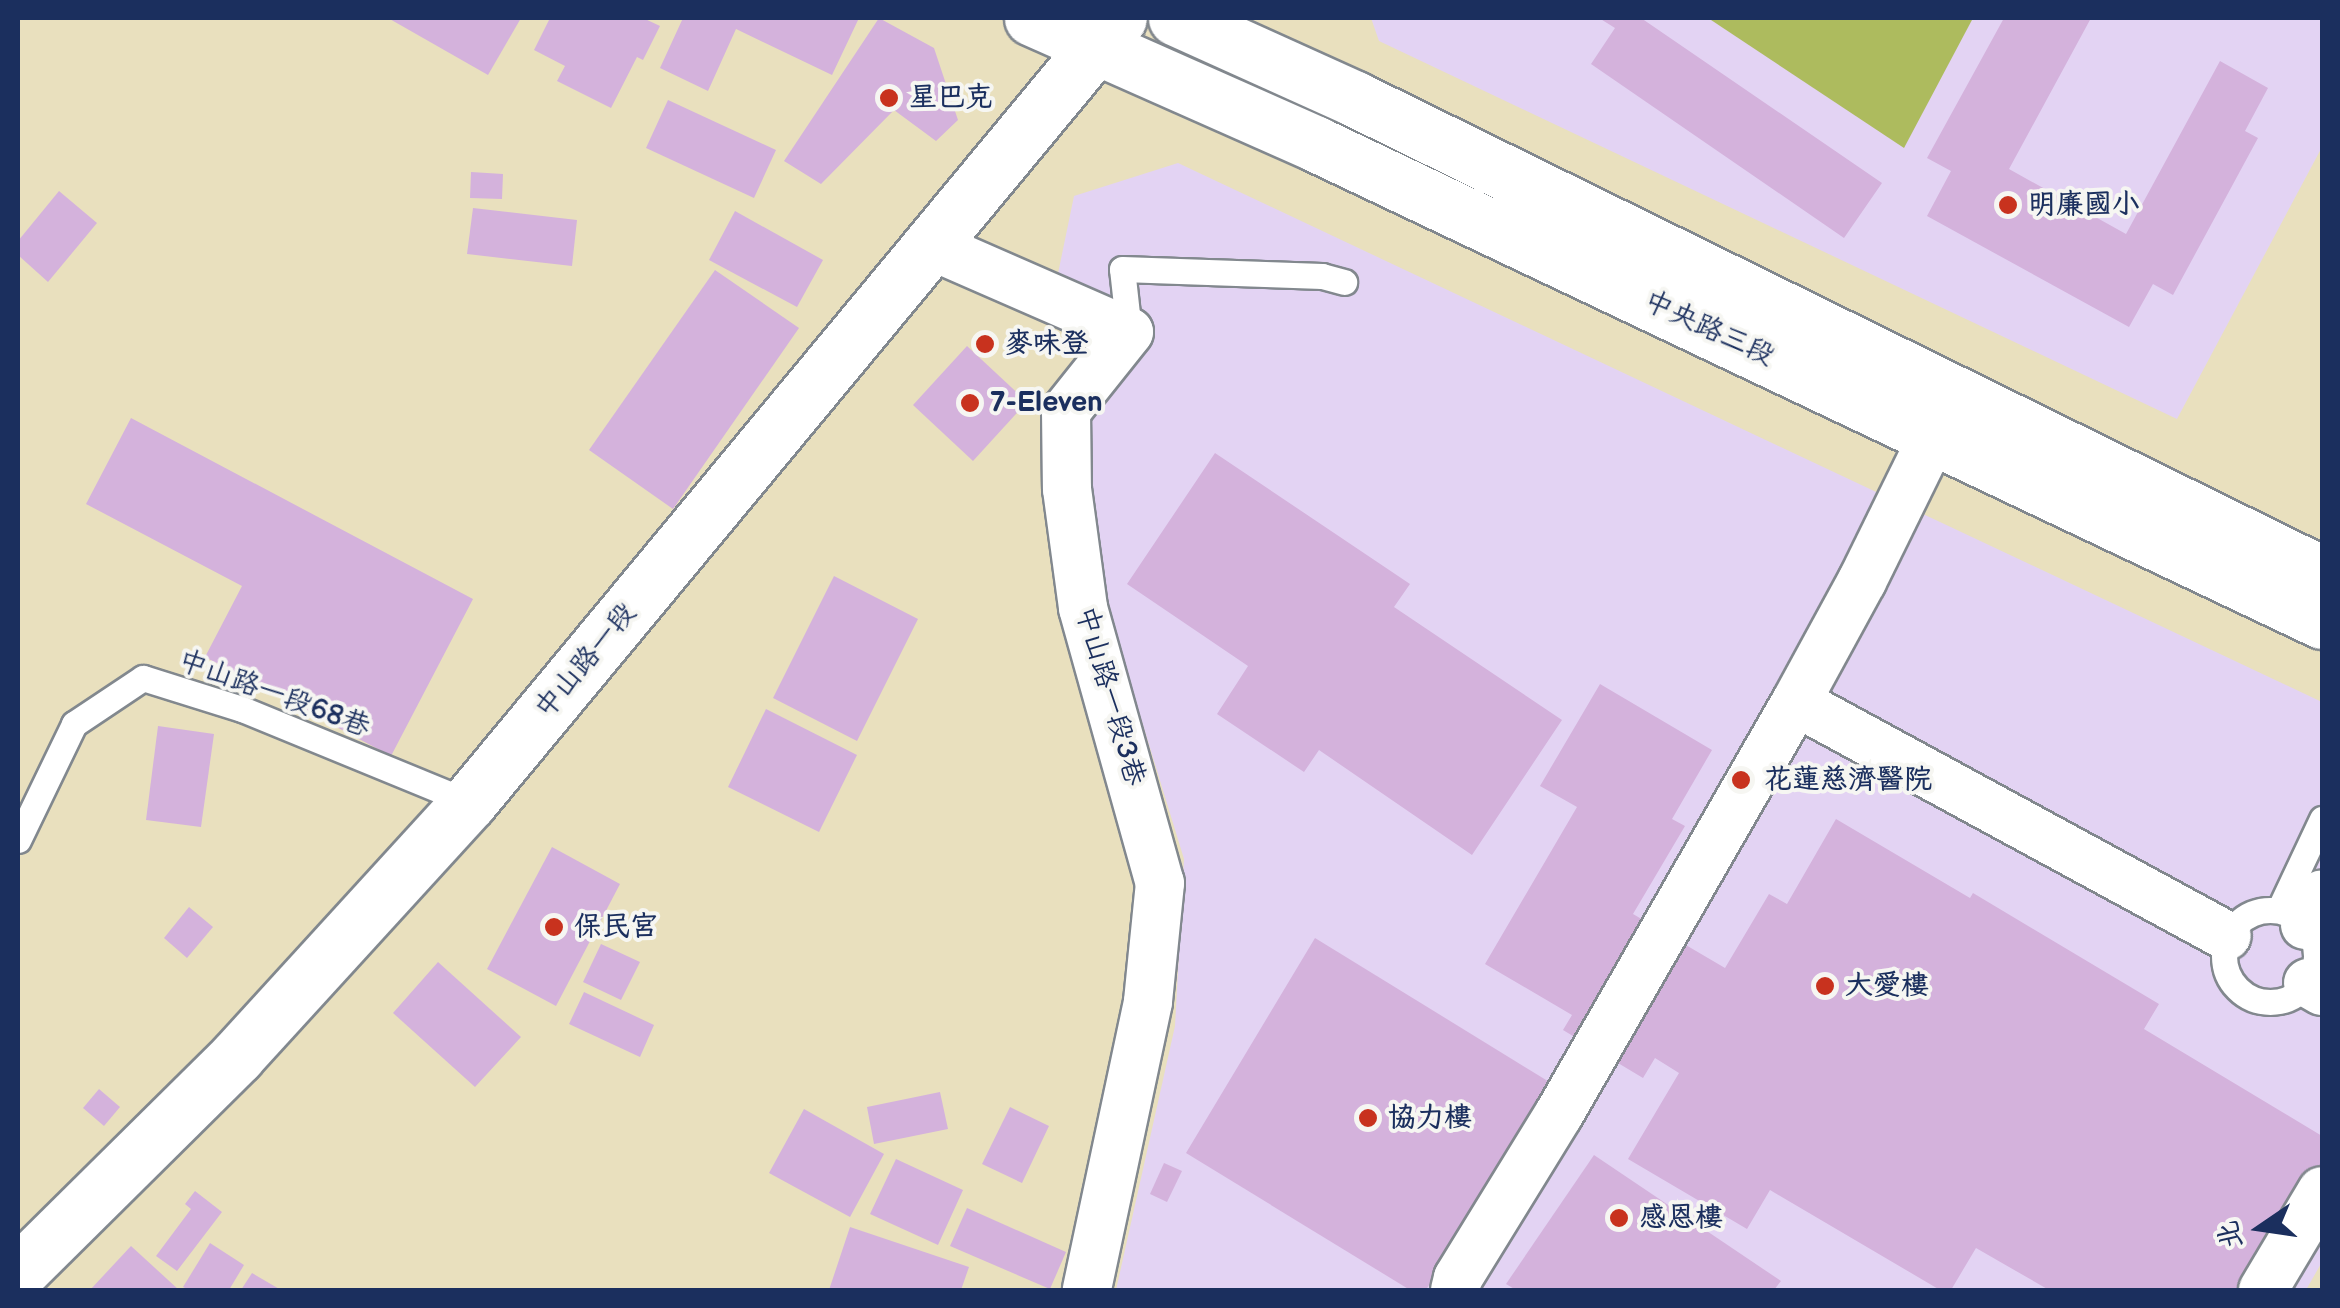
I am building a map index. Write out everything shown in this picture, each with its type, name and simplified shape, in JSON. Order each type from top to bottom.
[{"type":"street","name":"中央路三段","points":[[1032,18],[1105,32],[1316,144],[2322,574]]},
{"type":"street","name":"中央路三段","points":[[1176,18],[1355,99],[1945,414],[2322,622]]},
{"type":"street","name":"中山路一段","points":[[18,1273],[237,1056],[469,802],[1105,32]]},
{"type":"street","points":[[930,245],[1129,332]]},
{"type":"street","name":"中山路一段3巷","points":[[1087,1290],[1148,1002],[1160,883],[1083,608],[1066,489],[1066,411],[1129,332]]},
{"type":"street","points":[[1455,1290],[1458,1278],[1568,1097],[1796,702],[1945,414]]},
{"type":"street","points":[[1796,702],[2227,936]]},
{"type":"street","points":[[2263,1290],[2322,1191]]},
{"type":"lane","points":[[1082,364],[1129,332],[1122,269],[1322,276],[1344,282]]},
{"type":"lane","name":"中山路一段68巷","points":[[18,840],[74,724],[143,678],[242,709],[469,802]]},
{"type":"lane","points":[[2302,910],[2248,914],[2227,936],[2224,967],[2240,992],[2268,1003],[2284,1001],[2315,987],[2316,954],[2302,910],[2322,819]]},
{"type":"shaded area","name":"明廉國小","points":[[1371,18],[2322,18],[2322,147],[2177,419],[1379,41]]},
{"type":"shaded area","name":"花蓮慈濟醫院","points":[[1178,163],[2322,702],[2322,1262],[2306,1290],[1116,1290],[1175,1026],[1184,859],[1113,627],[1093,517],[1082,364],[1055,288],[1074,196]]},
{"type":"green space","points":[[1708,18],[1973,18],[1904,148]]},
{"type":"building","points":[[388,18],[521,18],[488,75]]},
{"type":"building","points":[[550,18],[643,18],[660,26],[643,60],[637,57],[611,108],[557,81],[565,66],[534,50]]},
{"type":"building","points":[[683,18],[859,18],[832,75],[736,29],[708,91],[660,68]]},
{"type":"building","name":"星巴克","points":[[879,18],[934,48],[958,120],[936,141],[894,110],[821,184],[784,161]]},
{"type":"building","points":[[1599,18],[1641,18],[1882,183],[1844,238],[1591,64],[1615,28]]},
{"type":"building","points":[[2004,18],[2091,18],[2009,169],[2126,234],[2220,61],[2268,88],[2245,131],[2258,138],[2173,295],[2153,284],[2129,327],[1927,216],[1951,171],[1927,158]]},
{"type":"building","points":[[668,100],[776,150],[754,198],[646,148]]},
{"type":"building","points":[[471,172],[503,174],[502,199],[470,198]]},
{"type":"building","points":[[59,191],[97,223],[48,282],[18,255],[18,241]]},
{"type":"building","points":[[473,208],[577,220],[572,266],[467,254]]},
{"type":"building","points":[[735,211],[823,260],[797,307],[709,260]]},
{"type":"building","points":[[715,270],[799,328],[673,509],[589,450]]},
{"type":"building","name":"7-Eleven","points":[[967,346],[1027,402],[973,461],[913,405]]},
{"type":"building","points":[[131,418],[473,599],[391,756],[205,657],[242,586],[86,504]]},
{"type":"building","points":[[1215,453],[1410,584],[1394,607],[1562,720],[1472,855],[1319,750],[1304,772],[1217,714],[1248,666],[1127,584]]},
{"type":"building","points":[[834,576],[918,619],[857,741],[773,698]]},
{"type":"building","name":"大愛樓","points":[[1600,684],[1712,750],[1672,819],[1685,826],[1633,914],[1725,968],[1769,894],[1787,904],[1836,819],[1970,898],[1973,893],[2159,1004],[2144,1029],[2322,1136],[2322,1168],[2251,1290],[2049,1290],[1976,1248],[1951,1290],[1940,1290],[1770,1190],[1747,1229],[1628,1159],[1679,1073],[1655,1058],[1643,1078],[1563,1030],[1572,1015],[1485,964],[1577,807],[1540,786]]},
{"type":"building","points":[[766,709],[857,755],[819,832],[728,787]]},
{"type":"building","points":[[158,726],[214,734],[201,827],[146,820]]},
{"type":"building","name":"保民宮","points":[[552,847],[620,884],[556,1006],[487,969]]},
{"type":"building","points":[[189,907],[213,927],[187,958],[164,938]]},
{"type":"building","name":"協力樓","points":[[1315,938],[1551,1083],[1426,1290],[1410,1290],[1186,1153]]},
{"type":"building","points":[[601,944],[640,962],[621,1000],[583,982]]},
{"type":"building","points":[[438,962],[521,1037],[475,1087],[393,1013]]},
{"type":"building","points":[[584,992],[654,1025],[640,1057],[569,1024]]},
{"type":"building","points":[[99,1089],[120,1107],[104,1126],[83,1108]]},
{"type":"building","points":[[940,1092],[948,1129],[874,1144],[867,1107]]},
{"type":"building","points":[[1010,1107],[1049,1126],[1022,1183],[982,1164]]},
{"type":"building","points":[[804,1109],[884,1154],[850,1217],[769,1173]]},
{"type":"building","name":"感恩樓","points":[[1594,1155],[1781,1281],[1774,1290],[1516,1290],[1506,1284]]},
{"type":"building","points":[[896,1159],[963,1190],[938,1245],[870,1214]]},
{"type":"building","points":[[1164,1163],[1182,1171],[1167,1202],[1150,1194]]},
{"type":"building","points":[[195,1191],[222,1212],[177,1271],[156,1256],[191,1209],[185,1204]]},
{"type":"building","points":[[967,1208],[1066,1252],[1050,1289],[950,1246]]},
{"type":"building","points":[[850,1227],[969,1267],[961,1290],[829,1290]]},
{"type":"building","points":[[210,1243],[244,1265],[229,1290],[183,1287]]},
{"type":"building","points":[[131,1246],[179,1290],[90,1290]]},
{"type":"building","points":[[252,1273],[281,1290],[241,1290]]},
{"type":"place","name":"星巴克","points":[[889,98]]},
{"type":"place","name":"明廉國小","points":[[2008,205]]},
{"type":"place","name":"麥味登","points":[[985,344]]},
{"type":"place","name":"7-Eleven","points":[[970,403]]},
{"type":"place","name":"花蓮慈濟醫院","points":[[1741,780]]},
{"type":"place","name":"保民宮","points":[[554,927]]},
{"type":"place","name":"大愛樓","points":[[1825,986]]},
{"type":"place","name":"協力樓","points":[[1368,1118]]},
{"type":"place","name":"感恩樓","points":[[1619,1218]]}]
